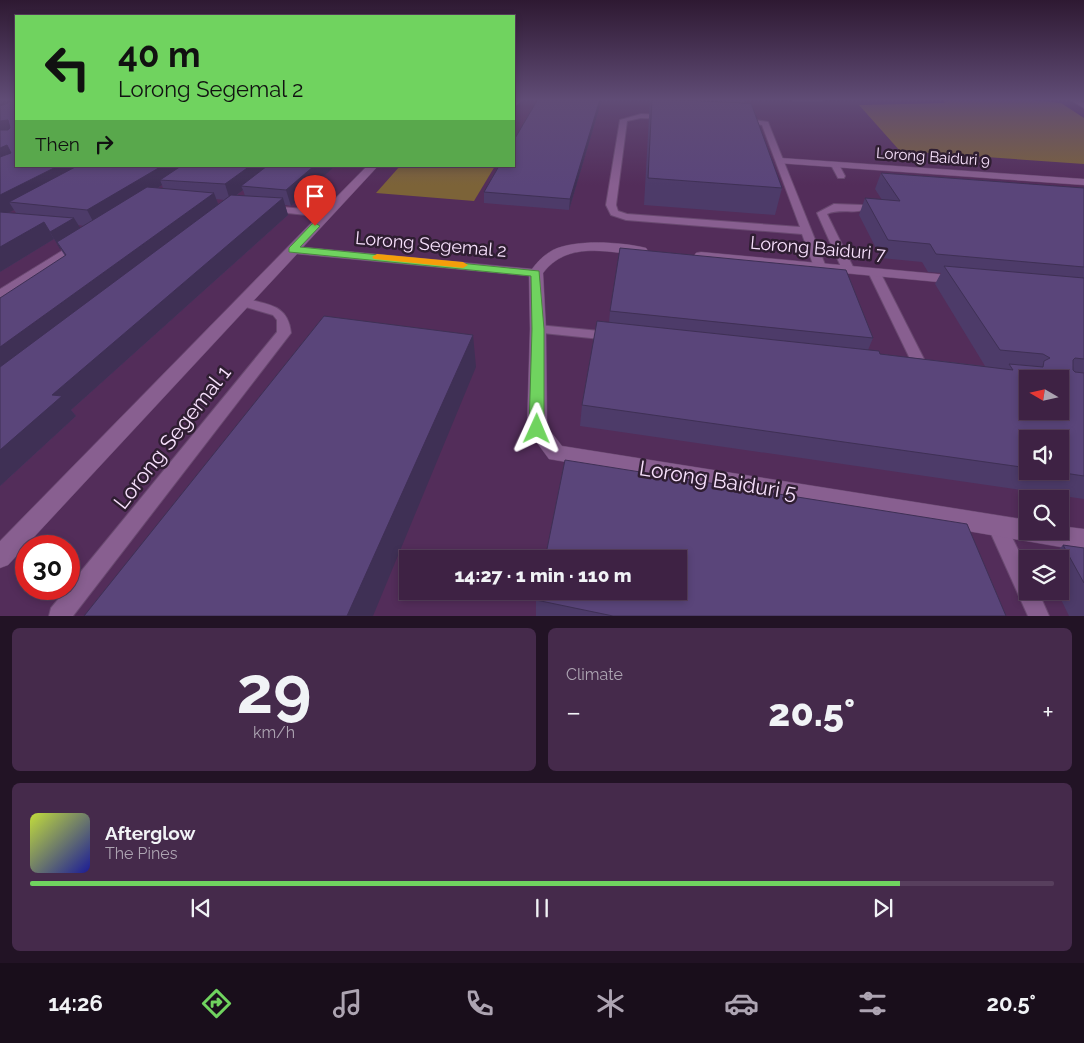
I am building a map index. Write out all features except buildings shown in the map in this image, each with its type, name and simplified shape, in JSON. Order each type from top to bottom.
[{"type":"street","name":"Lorong Baiduri 9","points":[[780,161],[1084,182]]},
{"type":"street","name":"Lorong Segemal 1","points":[[0,557],[372,167]]},
{"type":"street","points":[[0,295],[90,237]]},
{"type":"street","points":[[536,273],[549,258],[565,250],[590,247],[657,253]]},
{"type":"street","name":"Lorong Segemal 2","points":[[292,250],[536,273]]},
{"type":"street","name":"Lorong Baiduri 7","points":[[686,255],[970,281]]},
{"type":"street","name":"Lorong Baiduri 5","points":[[536,273],[538,329],[537,429],[556,453],[1084,540]]},
{"type":"lane","points":[[623,128],[611,204],[614,213],[626,217],[807,231]]},
{"type":"lane","points":[[766,128],[820,267]]},
{"type":"lane","points":[[835,165],[841,176]]},
{"type":"lane","points":[[848,269],[822,213],[834,207],[862,208]]},
{"type":"lane","points":[[261,208],[326,214]]},
{"type":"lane","points":[[874,272],[927,370],[903,367]]},
{"type":"lane","name":"Lorong Segemal 1","points":[[59,616],[284,333],[283,320],[277,312],[242,302]]},
{"type":"lane","points":[[538,329],[627,338]]},
{"type":"lane","points":[[997,527],[1039,616]]},
{"type":"shaded area","points":[[879,128],[1084,128],[1084,164],[900,151]]},
{"type":"shaded area","points":[[399,167],[494,167],[474,201],[376,193]]},
{"type":"slow traffic","points":[[377,257],[463,265]]},
{"type":"route","points":[[315,226],[292,250],[536,273],[538,329],[537,429]]}]
